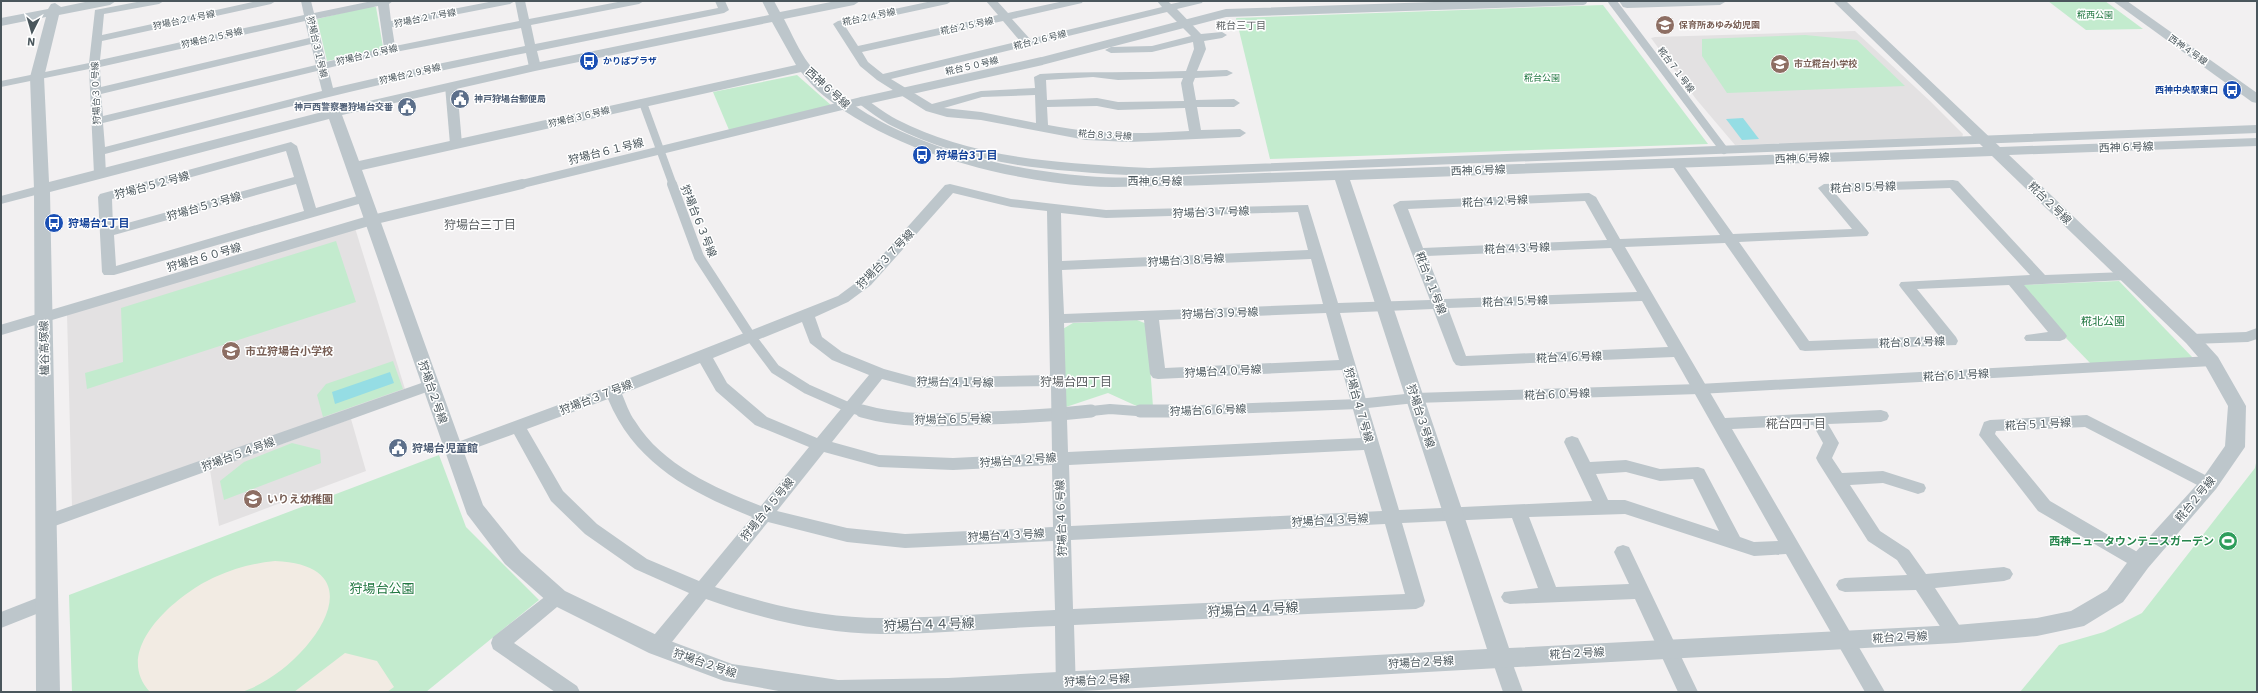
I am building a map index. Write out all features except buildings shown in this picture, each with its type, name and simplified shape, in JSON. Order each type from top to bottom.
[{"type":"street","points":[[1,22],[87,1]]},
{"type":"street","points":[[1,17],[110,1]]},
{"type":"street","name":"狩場台３０号線","points":[[100,174],[94,65],[99,12],[159,1]]},
{"type":"street","name":"狩場台２４号線","points":[[97,39],[271,1]]},
{"type":"street","name":"狩場台３１号線","points":[[306,1],[328,93]]},
{"type":"street","name":"狩場台２７号線","points":[[386,25],[510,1]]},
{"type":"street","points":[[520,1],[535,67]]},
{"type":"street","name":"狩場台２６号線","points":[[97,121],[390,50],[639,1]]},
{"type":"street","name":"西神６号線","points":[[768,1],[804,67],[845,106],[879,127],[936,150],[1011,169],[1086,181],[1186,181],[1676,163],[1990,145],[2257,142]]},
{"type":"street","points":[[1,200],[334,113],[535,67],[854,1]]},
{"type":"street","name":"糀台２４号線","points":[[838,24],[947,1]]},
{"type":"street","points":[[991,1],[1028,43]]},
{"type":"street","name":"糀台２５号線","points":[[856,50],[1078,1]]},
{"type":"street","name":"糀台２６号線","points":[[881,78],[1028,43],[1165,4],[1198,1]]},
{"type":"street","name":"糀台５０号線","points":[[862,101],[1042,61],[1226,13],[1583,1]]},
{"type":"street","name":"糀台７１号線","points":[[1612,1],[1724,150]]},
{"type":"street","points":[[1624,1],[1627,5],[1720,2],[1719,1]]},
{"type":"street","name":"糀台２号線","points":[[1501,658],[1956,634],[2037,627],[2076,619],[2115,596],[2140,562],[2209,484],[2234,447],[2237,406],[2212,362],[2192,339],[1839,1]]},
{"type":"street","name":"西神４号線","points":[[2119,1],[2257,99]]},
{"type":"street","name":"西神４号線","points":[[2134,1],[2257,88]]},
{"type":"street","points":[[385,2],[386,25],[390,50]]},
{"type":"street","name":"狩場台２５号線","points":[[1,84],[94,65],[310,16],[385,2]]},
{"type":"street","points":[[1165,4],[1186,23],[1198,38],[1200,49],[1187,83],[1196,134]]},
{"type":"street","name":"狩場台２９号線","points":[[99,152],[328,93],[722,5]]},
{"type":"street","name":"櫨谷高塚線","points":[[48,692],[42,189],[37,77],[54,9]]},
{"type":"street","name":"糀台８３号線","points":[[838,24],[864,64],[881,78],[930,108],[952,114],[981,116],[1086,136],[1130,138],[1240,133]]},
{"type":"street","points":[[1111,50],[1152,49],[1198,38],[1222,35]]},
{"type":"street","points":[[95,92],[316,40]]},
{"type":"street","name":"狩場台３６号線","points":[[353,167],[804,67]]},
{"type":"street","points":[[1042,128],[1040,77],[1094,74],[1118,77],[1227,73]]},
{"type":"street","points":[[450,86],[456,144]]},
{"type":"street","points":[[930,108],[981,94],[1040,91]]},
{"type":"street","points":[[862,101],[894,123],[942,143],[976,153],[1034,163],[1095,169],[1149,172],[1724,150],[1990,145],[2257,129]]},
{"type":"street","name":"狩場台６１号線","points":[[372,220],[862,101]]},
{"type":"street","points":[[1040,104],[1097,102],[1118,106],[1234,103]]},
{"type":"street","name":"狩場台６３号線","points":[[643,103],[698,257],[751,338],[775,369],[807,389],[850,408]]},
{"type":"street","name":"狩場台２号線","points":[[334,113],[474,508],[513,558],[557,597],[657,646],[732,674],[838,690],[1066,687],[1501,658]]},
{"type":"street","name":"狩場台５２号線","points":[[311,213],[290,146],[113,195],[105,198],[109,272],[364,198]]},
{"type":"street","name":"糀台８４号線","points":[[1676,163],[1805,346],[1951,341],[1906,285],[2126,276]]},
{"type":"street","name":"狩場台３号線","points":[[1341,175],[1501,658]]},
{"type":"street","name":"狩場台５３号線","points":[[107,233],[301,179]]},
{"type":"street","name":"糀台８５号線","points":[[1616,244],[1862,233],[1824,188],[1953,184],[2042,280]]},
{"type":"street","name":"狩場台３７号線","points":[[453,450],[751,338],[807,316],[843,299],[866,282],[950,188],[1011,204],[1054,210],[1113,214],[1303,208]]},
{"type":"street","name":"糀台４２号線","points":[[1400,205],[1589,197],[1616,244]]},
{"type":"street","name":"糀台４１号線","points":[[1400,205],[1461,361]]},
{"type":"street","name":"狩場台４７号線","points":[[1303,208],[1390,517],[1416,601]]},
{"type":"street","name":"狩場台４６号線","points":[[1054,210],[1057,380],[1066,687]]},
{"type":"street","name":"狩場台６０号線","points":[[1,330],[372,220]]},
{"type":"street","points":[[1616,244],[1875,692]]},
{"type":"street","name":"糀台４３号線","points":[[1419,252],[1616,244]]},
{"type":"street","name":"狩場台３８号線","points":[[1055,266],[1317,254]]},
{"type":"street","points":[[2013,281],[2060,336],[2031,338]]},
{"type":"street","name":"糀台４５号線","points":[[1384,306],[1646,296]]},
{"type":"street","name":"狩場台３９号線","points":[[1056,319],[1384,306]]},
{"type":"street","name":"狩場台４０号線","points":[[1151,315],[1158,374],[1348,365]]},
{"type":"street","name":"狩場台４１号線","points":[[807,316],[815,339],[837,356],[879,373],[917,383],[978,383],[1057,380]]},
{"type":"street","points":[[2192,339],[2248,337],[2257,333]]},
{"type":"street","name":"糀台４６号線","points":[[1461,361],[1678,352]]},
{"type":"street","name":"狩場台４２号線","points":[[704,356],[721,387],[761,421],[820,445],[886,461],[953,464],[1059,457],[1370,444]]},
{"type":"street","name":"糀台６１号線","points":[[1699,389],[2212,362]]},
{"type":"street","name":"狩場台４５号線","points":[[657,646],[879,373]]},
{"type":"street","name":"狩場台５４号線","points":[[46,522],[430,385]]},
{"type":"street","name":"糀台６０号線","points":[[1358,404],[1415,398],[1699,389]]},
{"type":"street","name":"狩場台４３号線","points":[[613,391],[630,426],[652,452],[699,487],[763,514],[848,535],[905,541],[1061,532],[1625,507],[1754,549],[1791,547]]},
{"type":"street","name":"狩場台６６号線","points":[[1058,415],[1110,409],[1150,412],[1358,404]]},
{"type":"street","name":"狩場台６５号線","points":[[850,408],[883,417],[920,421],[1058,415]]},
{"type":"street","points":[[1720,424],[1881,416]]},
{"type":"street","points":[[1817,419],[1831,443],[1824,458],[1874,536],[1903,555],[1956,634]]},
{"type":"street","name":"糀台５１号線","points":[[2140,562],[2044,506],[1987,435],[1990,426],[2087,421],[2209,484]]},
{"type":"street","name":"狩場台４４号線","points":[[518,426],[535,460],[557,496],[591,529],[641,564],[701,590],[754,608],[819,621],[882,626],[1416,601]]},
{"type":"street","points":[[1572,442],[1603,507]]},
{"type":"street","points":[[1585,469],[1626,466],[1660,475],[1698,473],[1734,542]]},
{"type":"street","points":[[1838,479],[1884,477],[1918,488]]},
{"type":"street","points":[[1518,512],[1550,595]]},
{"type":"street","points":[[1623,552],[1688,692]]},
{"type":"street","points":[[1846,585],[1921,582],[2004,574]]},
{"type":"street","points":[[1510,597],[1640,590]]},
{"type":"street","points":[[557,597],[500,643],[570,692]]},
{"type":"street","points":[[1,620],[47,602]]},
{"type":"street","points":[[1501,658],[1513,692]]},
{"type":"shaded area","name":"市立糀台小学校","points":[[1855,31],[1963,134],[1962,138],[1735,145],[1696,99],[1651,38],[1655,37]]},
{"type":"shaded area","name":"市立狩場台小学校","points":[[355,228],[405,389],[72,508],[67,314]]},
{"type":"shaded area","name":"いりえ幼稚園","points":[[351,419],[366,471],[219,526],[210,470]]},
{"type":"green space","name":"糀西公園","points":[[2048,1],[2105,1],[2143,29],[2086,30]]},
{"type":"green space","name":"糀台公園","points":[[1603,5],[1708,144],[1270,159],[1236,18]]},
{"type":"green space","points":[[371,6],[376,7],[383,47],[380,50],[327,61],[317,19]]},
{"type":"green space","points":[[1805,35],[1857,40],[1905,86],[1727,93],[1702,56],[1702,39]]},
{"type":"green space","points":[[797,75],[832,106],[729,130],[713,92]]},
{"type":"green space","points":[[336,241],[356,302],[87,389],[85,373],[123,362],[121,308]]},
{"type":"green space","name":"糀北公園","points":[[2119,281],[2194,359],[2092,365],[2019,285]]},
{"type":"green space","points":[[1137,320],[1147,324],[1153,407],[1141,408],[1108,393],[1063,408],[1061,330],[1073,323]]},
{"type":"green space","points":[[393,361],[403,389],[323,417],[317,395],[326,384]]},
{"type":"green space","points":[[292,443],[320,450],[321,463],[224,500],[220,481],[244,462]]},
{"type":"green space","name":"狩場台公園","points":[[439,455],[466,527],[539,600],[426,692],[72,692],[69,595]]},
{"type":"green space","name":"西神ニュータウンテニスガーデン","points":[[2257,458],[2257,692],[2020,692],[2059,645],[2104,632],[2142,613],[2255,468]]},
{"type":"sand","points":[[275,561],[308,567],[326,581],[330,600],[323,622],[308,644],[288,665],[264,682],[241,692],[150,692],[140,675],[138,658],[143,641],[154,624],[168,609],[200,585],[215,577],[245,566]]},
{"type":"sand","points":[[345,653],[377,661],[394,687],[387,692],[294,692]]},
{"type":"water","points":[[1743,118],[1759,139],[1742,140],[1726,119]]},
{"type":"water","points":[[390,372],[394,383],[335,404],[332,392]]},
{"type":"place","name":"保育所あゆみ幼児園","points":[[1665,25]]},
{"type":"place","name":"かりばプラザ","points":[[589,61]]},
{"type":"place","name":"市立糀台小学校","points":[[1780,64]]},
{"type":"place","name":"西神中央駅東口","points":[[2232,90]]},
{"type":"place","name":"神戸狩場台郵便局","points":[[460,99]]},
{"type":"place","name":"神戸西警察署狩場台交番","points":[[407,107]]},
{"type":"place","name":"狩場台3丁目","points":[[922,155]]},
{"type":"place","name":"狩場台1丁目","points":[[54,223]]},
{"type":"place","name":"市立狩場台小学校","points":[[231,351]]},
{"type":"place","name":"狩場台児童館","points":[[398,448]]},
{"type":"place","name":"いりえ幼稚園","points":[[253,499]]},
{"type":"place","name":"西神ニュータウンテニスガーデン","points":[[2228,541]]},
{"type":"district","name":"糀台三丁目","points":[[1241,25]]},
{"type":"district","name":"狩場台三丁目","points":[[480,225]]},
{"type":"district","name":"狩場台四丁目","points":[[1076,382]]},
{"type":"district","name":"糀台四丁目","points":[[1796,424]]}]
